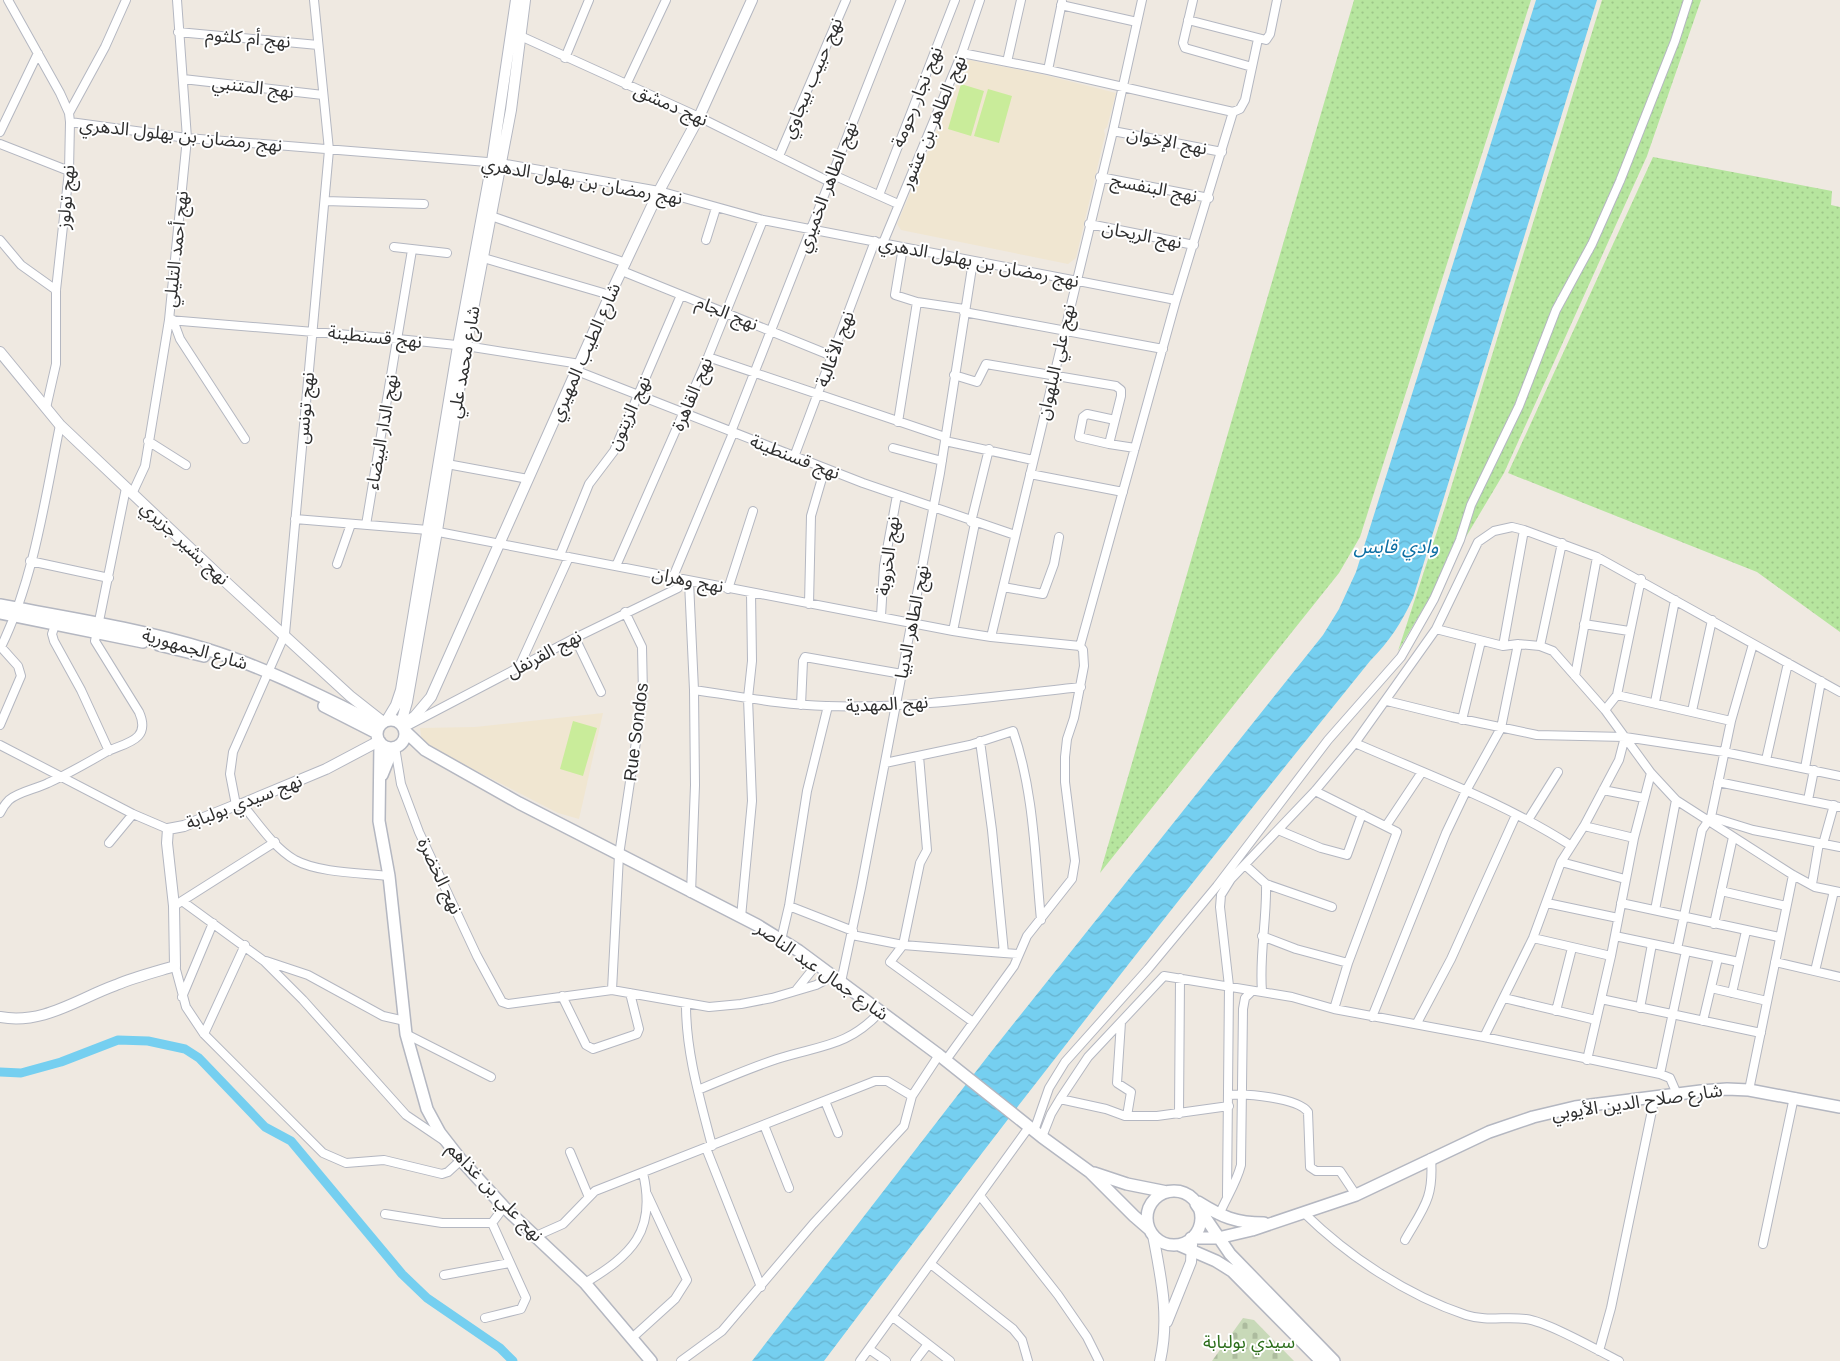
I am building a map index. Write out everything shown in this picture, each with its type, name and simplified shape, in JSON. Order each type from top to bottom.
[{"type":"main road","name":"شارع الجمهورية","points":[[0,605],[55,625],[98,629]]},
{"type":"main road","name":"شارع الجمهورية","points":[[0,613],[15,612],[201,648],[268,675],[381,730]]},
{"type":"main road","name":"شارع جمال عبد الناصر","points":[[404,727],[425,750],[518,803],[741,917],[781,940],[881,1011],[1090,1172]]},
{"type":"main road","points":[[381,730],[404,727]]},
{"type":"main road","name":"نهج علي بن غذاهم","points":[[379,781],[396,747],[404,740],[404,727]]},
{"type":"main road","name":"شارع جمال عبد الناصر","points":[[381,730],[396,747],[425,750]]},
{"type":"main road","name":"نهج علي بن غذاهم","points":[[381,730],[378,821],[389,876],[406,1034],[427,1108],[448,1144],[461,1160],[504,1207],[585,1283],[651,1361]]},
{"type":"main road","name":"شارع صلاح الدين الأيوبي","points":[[1191,1238],[1218,1238],[1274,1223],[1356,1195],[1430,1158],[1489,1132],[1532,1117],[1575,1107],[1701,1090],[1749,1090],[1840,1107]]},
{"type":"main road","points":[[1090,1172],[1127,1184],[1167,1192],[1180,1192],[1194,1201],[1218,1238],[1264,1290],[1334,1361]]},
{"type":"main road","points":[[1090,1172],[1151,1232],[1167,1244],[1179,1245],[1216,1261],[1232,1271],[1321,1361]]},
{"type":"main road","points":[[1151,1232],[1147,1214],[1160,1195],[1167,1192]]},
{"type":"main road","points":[[1179,1245],[1196,1233],[1200,1218],[1194,1201]]},
{"type":"main road","name":"شارع صلاح الدين الأيوبي","points":[[1194,1201],[1218,1215],[1237,1222],[1274,1223]]},
{"type":"street","name":"نهج تولوز","points":[[8,0],[69,113],[70,122],[69,171],[56,290],[56,364],[46,408]]},
{"type":"street","points":[[69,113],[105,48],[126,0]]},
{"type":"street","name":"نهج أحمد التليلي","points":[[98,629],[129,491],[145,466],[171,320],[187,138],[177,0]]},
{"type":"street","name":"نهج تونس","points":[[239,805],[230,774],[233,752],[268,675],[284,634],[325,201],[328,150],[314,0]]},
{"type":"street","name":"شارع محمد علي","points":[[516,0],[517,35]]},
{"type":"street","name":"شارع محمد علي","points":[[404,727],[432,530],[462,346],[517,35],[525,0]]},
{"type":"street","points":[[565,58],[589,0]]},
{"type":"street","points":[[626,85],[666,0]]},
{"type":"street","name":"شارع الطيب المهيري","points":[[404,727],[431,697],[610,296],[659,191],[698,117],[752,0]]},
{"type":"street","name":"نهج حبيب بيجاوي","points":[[779,156],[846,0]]},
{"type":"street","name":"نهج الطاهر الخميري","points":[[681,580],[754,374],[901,0]]},
{"type":"street","name":"نهج نجار رحومة","points":[[879,195],[955,0]]},
{"type":"street","name":"نهج الطاهر بن عشور","points":[[879,242],[898,204],[962,53],[980,0]]},
{"type":"street","points":[[1007,62],[1021,0]]},
{"type":"street","name":"نهج علي البلهوان","points":[[991,637],[1063,330],[1113,131],[1142,0]]},
{"type":"street","points":[[1193,0],[1183,43],[1187,50],[1252,67]]},
{"type":"street","points":[[1188,20],[1266,40],[1269,37],[1278,0]]},
{"type":"street","points":[[860,1361],[1032,1129],[1049,1088],[1065,1062],[1148,969],[1217,886],[1328,740],[1401,658],[1434,599],[1460,540],[1471,505],[1519,406],[1556,310],[1592,244],[1620,181],[1675,41],[1688,0]]},
{"type":"street","points":[[1048,70],[1062,3],[1137,22]]},
{"type":"street","name":"نهج أم كلثوم","points":[[178,32],[318,45]]},
{"type":"street","name":"نهج دمشق","points":[[517,35],[779,156],[898,204]]},
{"type":"street","points":[[962,53],[1048,70],[1233,112],[1243,106],[1258,39]]},
{"type":"street","points":[[0,132],[38,53]]},
{"type":"street","name":"نهج المتنبي","points":[[183,79],[323,95]]},
{"type":"street","points":[[681,1361],[722,1331],[813,1224],[904,1126],[912,1096],[946,1060],[1014,966],[1022,943],[1068,886],[1074,874],[1074,849],[1065,782],[1065,757],[1067,739],[1081,687],[1085,658],[1080,646],[1176,300],[1233,112]]},
{"type":"street","name":"نهج رمضان بن بهلول الدهري","points":[[70,122],[187,138],[496,162],[659,191],[763,220],[1176,300]]},
{"type":"street","name":"نهج الإخوان","points":[[1113,131],[1222,152]]},
{"type":"street","points":[[0,144],[69,171]]},
{"type":"street","name":"شارع محمد علي","points":[[478,257],[491,216],[496,162]]},
{"type":"street","name":"نهج البنفسج","points":[[1100,177],[1208,198]]},
{"type":"street","points":[[325,201],[424,204]]},
{"type":"street","points":[[706,240],[716,208]]},
{"type":"street","name":"نهج الجام","points":[[491,216],[624,267],[681,295],[832,356]]},
{"type":"street","name":"نهج القاهرة","points":[[616,566],[708,357],[763,220]]},
{"type":"street","name":"نهج الريحان","points":[[1089,224],[1194,244]]},
{"type":"street","points":[[0,240],[21,265],[56,290]]},
{"type":"street","name":"نهج الأغالبة","points":[[794,456],[832,356],[879,242]]},
{"type":"street","points":[[903,247],[894,293],[896,297],[1163,349]]},
{"type":"street","points":[[394,248],[447,253]]},
{"type":"street","name":"نهج الدار البيضاء","points":[[366,525],[412,250]]},
{"type":"street","points":[[478,257],[610,296]]},
{"type":"street","name":"نهج الطاهر الدبيا","points":[[837,979],[852,933],[886,762],[942,461],[973,261]]},
{"type":"street","name":"نهج الزيتون","points":[[560,555],[589,484],[614,450],[681,295]]},
{"type":"street","points":[[898,422],[917,302]]},
{"type":"street","points":[[171,320],[180,339],[245,439]]},
{"type":"street","name":"نهج قسنطينة","points":[[171,320],[312,330],[462,346],[579,368],[638,396],[825,468],[933,508],[1015,535]]},
{"type":"street","name":"شارع محمد علي","points":[[381,730],[396,705],[400,690],[447,464],[462,346]]},
{"type":"street","name":"نهج بشير جزيري","points":[[0,352],[60,425],[350,696],[381,730]]},
{"type":"street","points":[[708,357],[945,439],[1033,460]]},
{"type":"street","points":[[954,375],[977,382],[986,364],[1119,387],[1121,396],[1109,444]]},
{"type":"street","points":[[1115,420],[1087,414],[1083,417],[1079,437],[1136,448]]},
{"type":"street","points":[[0,725],[21,676],[18,666],[1,649],[15,612],[30,561],[60,425]]},
{"type":"street","points":[[148,441],[186,465]]},
{"type":"street","points":[[893,448],[942,461]]},
{"type":"street","points":[[953,631],[973,522],[989,449]]},
{"type":"street","points":[[447,464],[528,479]]},
{"type":"street","points":[[809,604],[811,516],[825,468]]},
{"type":"street","points":[[1030,474],[1123,492]]},
{"type":"street","name":"نهج الخروبة","points":[[881,616],[884,566],[898,495]]},
{"type":"street","points":[[728,589],[753,511]]},
{"type":"street","name":"نهج وهران","points":[[295,518],[432,530],[500,542],[681,580],[953,631],[991,637],[1080,646]]},
{"type":"street","points":[[337,564],[351,524]]},
{"type":"street","points":[[1227,1196],[1230,1106],[1229,986],[1220,899],[1231,879],[1315,791],[1355,744],[1387,700],[1436,629],[1471,554],[1483,537],[1506,528],[1524,530],[1597,556],[1840,692]]},
{"type":"street","points":[[1503,646],[1524,530]]},
{"type":"street","points":[[1003,588],[1043,594],[1051,572],[1059,537]]},
{"type":"street","points":[[1540,646],[1562,544]]},
{"type":"street","points":[[1575,676],[1597,556]]},
{"type":"street","points":[[519,667],[569,557]]},
{"type":"street","points":[[30,561],[109,578]]},
{"type":"street","points":[[1605,710],[1617,695],[1641,579]]},
{"type":"street","points":[[681,580],[694,690],[695,785],[691,893]]},
{"type":"street","name":"نهج القرنفل","points":[[404,727],[625,612],[678,588],[681,580]]},
{"type":"street","points":[[741,917],[752,801],[748,698],[752,661],[750,593]]},
{"type":"street","points":[[1654,702],[1675,600]]},
{"type":"street","name":"Rue Sondos","points":[[612,990],[619,855],[643,695],[642,647],[625,612]]},
{"type":"street","points":[[1692,711],[1712,620]]},
{"type":"street","points":[[1584,624],[1629,631]]},
{"type":"street","points":[[55,625],[52,634],[54,641],[81,690],[109,751]]},
{"type":"street","points":[[0,813],[9,800],[16,796],[62,777],[109,751],[135,740],[142,727],[143,719],[97,645],[98,629]]},
{"type":"street","points":[[1436,629],[1503,646],[1518,644],[1540,646],[1553,652],[1605,710],[1651,773],[1676,800],[1710,819],[1733,837],[1793,875],[1815,887],[1837,891],[1815,971]]},
{"type":"street","points":[[574,638],[601,692]]},
{"type":"street","points":[[1462,720],[1481,641]]},
{"type":"street","points":[[1372,1017],[1446,833],[1501,728],[1518,644]]},
{"type":"street","points":[[1677,949],[1702,830],[1710,819],[1724,752],[1753,644]]},
{"type":"street","points":[[800,705],[803,661],[805,657],[902,674]]},
{"type":"street","points":[[1766,760],[1788,663]]},
{"type":"street","points":[[1805,768],[1821,682]]},
{"type":"street","name":"نهج المهدية","points":[[694,690],[800,705],[828,706],[896,704],[1081,687]]},
{"type":"street","points":[[1617,695],[1732,720]]},
{"type":"street","points":[[1387,700],[1462,720],[1544,736],[1590,734],[1625,737],[1724,752],[1840,774]]},
{"type":"street","points":[[781,940],[789,906],[807,791],[828,706]]},
{"type":"street","name":"نهج سيدي بولبابة","points":[[0,745],[133,814],[168,829],[184,826],[326,769],[381,730]]},
{"type":"street","points":[[886,762],[919,756],[1013,732],[1033,829],[1041,920]]},
{"type":"street","points":[[1484,1037],[1533,938],[1561,862],[1570,845],[1584,826],[1619,760],[1625,737]]},
{"type":"street","points":[[980,741],[993,838],[1004,953]]},
{"type":"street","points":[[1355,744],[1467,790],[1528,820],[1570,845]]},
{"type":"street","name":"نهج الخضرة","points":[[396,747],[401,784],[419,832],[499,1000],[508,1004],[562,996]]},
{"type":"street","points":[[919,756],[927,850],[920,863],[903,945],[890,962],[973,1022]]},
{"type":"street","points":[[1808,800],[1814,770]]},
{"type":"street","points":[[1386,826],[1422,772]]},
{"type":"street","points":[[1528,820],[1558,772]]},
{"type":"street","points":[[1587,1060],[1611,956],[1634,838],[1651,773]]},
{"type":"street","points":[[1718,782],[1837,806],[1821,843],[1812,884]]},
{"type":"street","points":[[1603,790],[1644,798]]},
{"type":"street","points":[[1315,791],[1397,832],[1348,963],[1334,1009]]},
{"type":"street","points":[[1655,910],[1676,800]]},
{"type":"street","points":[[239,805],[293,859],[330,869],[389,876]]},
{"type":"street","points":[[109,843],[133,814]]},
{"type":"street","points":[[1278,830],[1321,848],[1346,855],[1362,814]]},
{"type":"street","points":[[1418,1024],[1451,959],[1516,815]]},
{"type":"street","points":[[1710,819],[1752,830],[1840,847]]},
{"type":"street","points":[[1584,826],[1634,838]]},
{"type":"street","points":[[168,829],[167,843],[178,904],[174,966],[182,997],[192,1018],[204,1034],[304,1134],[335,1160],[346,1163],[384,1160],[442,1174],[448,1172],[461,1160]]},
{"type":"street","points":[[1714,924],[1733,837]]},
{"type":"street","points":[[178,904],[275,842]]},
{"type":"street","points":[[1561,862],[1625,879]]},
{"type":"street","points":[[1245,864],[1266,884],[1332,907]]},
{"type":"street","points":[[1749,1090],[1793,875]]},
{"type":"street","points":[[1262,991],[1260,965],[1266,884]]},
{"type":"street","points":[[1721,891],[1786,906]]},
{"type":"street","points":[[1547,903],[1618,918]]},
{"type":"street","points":[[1621,903],[1779,938]]},
{"type":"street","points":[[178,904],[213,923],[264,961],[320,1018],[406,1115],[448,1144]]},
{"type":"street","points":[[789,906],[852,933],[903,945],[1018,954]]},
{"type":"street","points":[[182,997],[213,923]]},
{"type":"street","points":[[1732,993],[1746,931]]},
{"type":"street","points":[[1262,936],[1296,949],[1348,963]]},
{"type":"street","points":[[1615,936],[1738,962]]},
{"type":"street","points":[[1533,938],[1611,956]]},
{"type":"street","points":[[1640,1008],[1652,944]]},
{"type":"street","points":[[204,1034],[245,945]]},
{"type":"street","points":[[1556,1011],[1572,948]]},
{"type":"street","points":[[1660,1074],[1686,951]]},
{"type":"street","points":[[1703,1021],[1718,958]]},
{"type":"street","points":[[264,961],[299,970],[382,1016],[404,1021]]},
{"type":"street","points":[[1775,962],[1840,977]]},
{"type":"street","points":[[794,992],[802,985],[817,964]]},
{"type":"street","points":[[0,1017],[31,1019],[50,1014],[116,985],[174,966]]},
{"type":"street","points":[[1032,1129],[1051,1114],[1080,1066],[1161,977],[1180,978],[1252,991],[1262,991],[1372,1017],[1484,1037],[1660,1074],[1670,1078],[1677,1094]]},
{"type":"street","points":[[1179,1114],[1180,978]]},
{"type":"street","points":[[630,993],[638,1021],[639,1029],[637,1034],[593,1049],[586,1045],[562,996],[612,990],[630,993],[686,1004],[708,1007],[741,1004],[794,992],[837,979]]},
{"type":"street","points":[[1711,988],[1767,1001]]},
{"type":"street","points":[[1218,1215],[1227,1196],[1233,1190],[1241,1166],[1243,1009],[1245,998],[1252,991]]},
{"type":"street","points":[[1504,998],[1596,1020]]},
{"type":"street","points":[[1601,999],[1761,1033]]},
{"type":"street","points":[[686,1004],[686,1029],[709,1147],[761,1287]]},
{"type":"street","points":[[698,1090],[759,1065],[844,1041],[860,1031],[881,1011]]},
{"type":"street","points":[[1121,1022],[1117,1081],[1120,1086],[1127,1088],[1131,1092],[1127,1116]]},
{"type":"street","points":[[406,1034],[491,1078]]},
{"type":"street","points":[[536,1236],[563,1224],[588,1195],[825,1101],[882,1080],[892,1083],[912,1096]]},
{"type":"street","points":[[1229,1094],[1242,1093],[1296,1103],[1304,1107],[1308,1112],[1310,1168],[1316,1171],[1340,1171],[1356,1195]]},
{"type":"street","points":[[1599,1351],[1611,1308],[1655,1096]]},
{"type":"street","points":[[1763,1244],[1794,1097]]},
{"type":"street","points":[[1060,1099],[1106,1109],[1127,1116],[1179,1114],[1230,1106]]},
{"type":"street","points":[[825,1101],[838,1133]]},
{"type":"street","points":[[764,1125],[789,1188]]},
{"type":"street","points":[[570,1152],[588,1195]]},
{"type":"street","points":[[1405,1240],[1430,1197],[1432,1174],[1430,1158]]},
{"type":"street","points":[[632,1338],[675,1299],[687,1280],[647,1194],[643,1173]]},
{"type":"street","points":[[585,1283],[617,1264],[632,1247],[644,1224],[647,1194]]},
{"type":"street","points":[[981,1197],[1058,1295],[1087,1337],[1099,1361]]},
{"type":"street","points":[[492,1223],[504,1207]]},
{"type":"street","points":[[1304,1212],[1328,1237],[1415,1292],[1442,1305],[1487,1320],[1528,1319],[1619,1361]]},
{"type":"street","points":[[385,1214],[442,1223],[492,1223]]},
{"type":"street","points":[[486,1318],[515,1313],[525,1304],[526,1298],[492,1223]]},
{"type":"street","points":[[1151,1232],[1164,1287],[1166,1325],[1160,1361]]},
{"type":"street","points":[[1166,1325],[1193,1251],[1191,1238]]},
{"type":"street","points":[[444,1275],[510,1263]]},
{"type":"street","points":[[932,1265],[1013,1329],[1022,1340],[1028,1361]]},
{"type":"street","points":[[893,1317],[950,1361]]},
{"type":"street","points":[[915,1361],[928,1344]]},
{"type":"street","points":[[869,1349],[886,1361]]},
{"type":"shaded area","points":[[969,60],[1041,74],[1116,93],[1107,127],[1104,130],[1105,135],[1076,258],[1068,264],[901,230],[897,224],[966,63]]},
{"type":"shaded area","points":[[603,713],[579,819],[558,813],[422,743],[420,728],[475,727]]},
{"type":"green space","points":[[1354,0],[1531,0],[1360,537],[1339,573],[1100,873]]},
{"type":"green space","points":[[1602,0],[1701,0],[1647,156],[1504,473],[1398,651],[1445,507]]},
{"type":"green space","points":[[961,84],[984,91],[971,136],[948,129]]},
{"type":"green space","points":[[988,89],[1012,96],[999,143],[974,136]]},
{"type":"green space","points":[[1653,157],[1832,191],[1831,205],[1840,207],[1840,632],[1757,572],[1508,473]]},
{"type":"green space","points":[[573,721],[597,728],[583,776],[560,769]]},
{"type":"green space","name":"سيدي بولبابة","points":[[1243,1318],[1254,1320],[1294,1361],[1212,1361]]},
{"type":"water","name":"وادي قابس","points":[[1536,0],[1597,0],[1413,598],[1404,615],[1383,647],[1300,747],[1094,1008],[824,1361],[752,1361],[991,1052],[1323,635],[1339,609],[1356,572]]},
{"type":"waterway","points":[[0,1072],[21,1073],[61,1062],[118,1040],[148,1041],[185,1049],[199,1058],[265,1127],[291,1141],[402,1274],[427,1298],[500,1348],[513,1361]]}]
